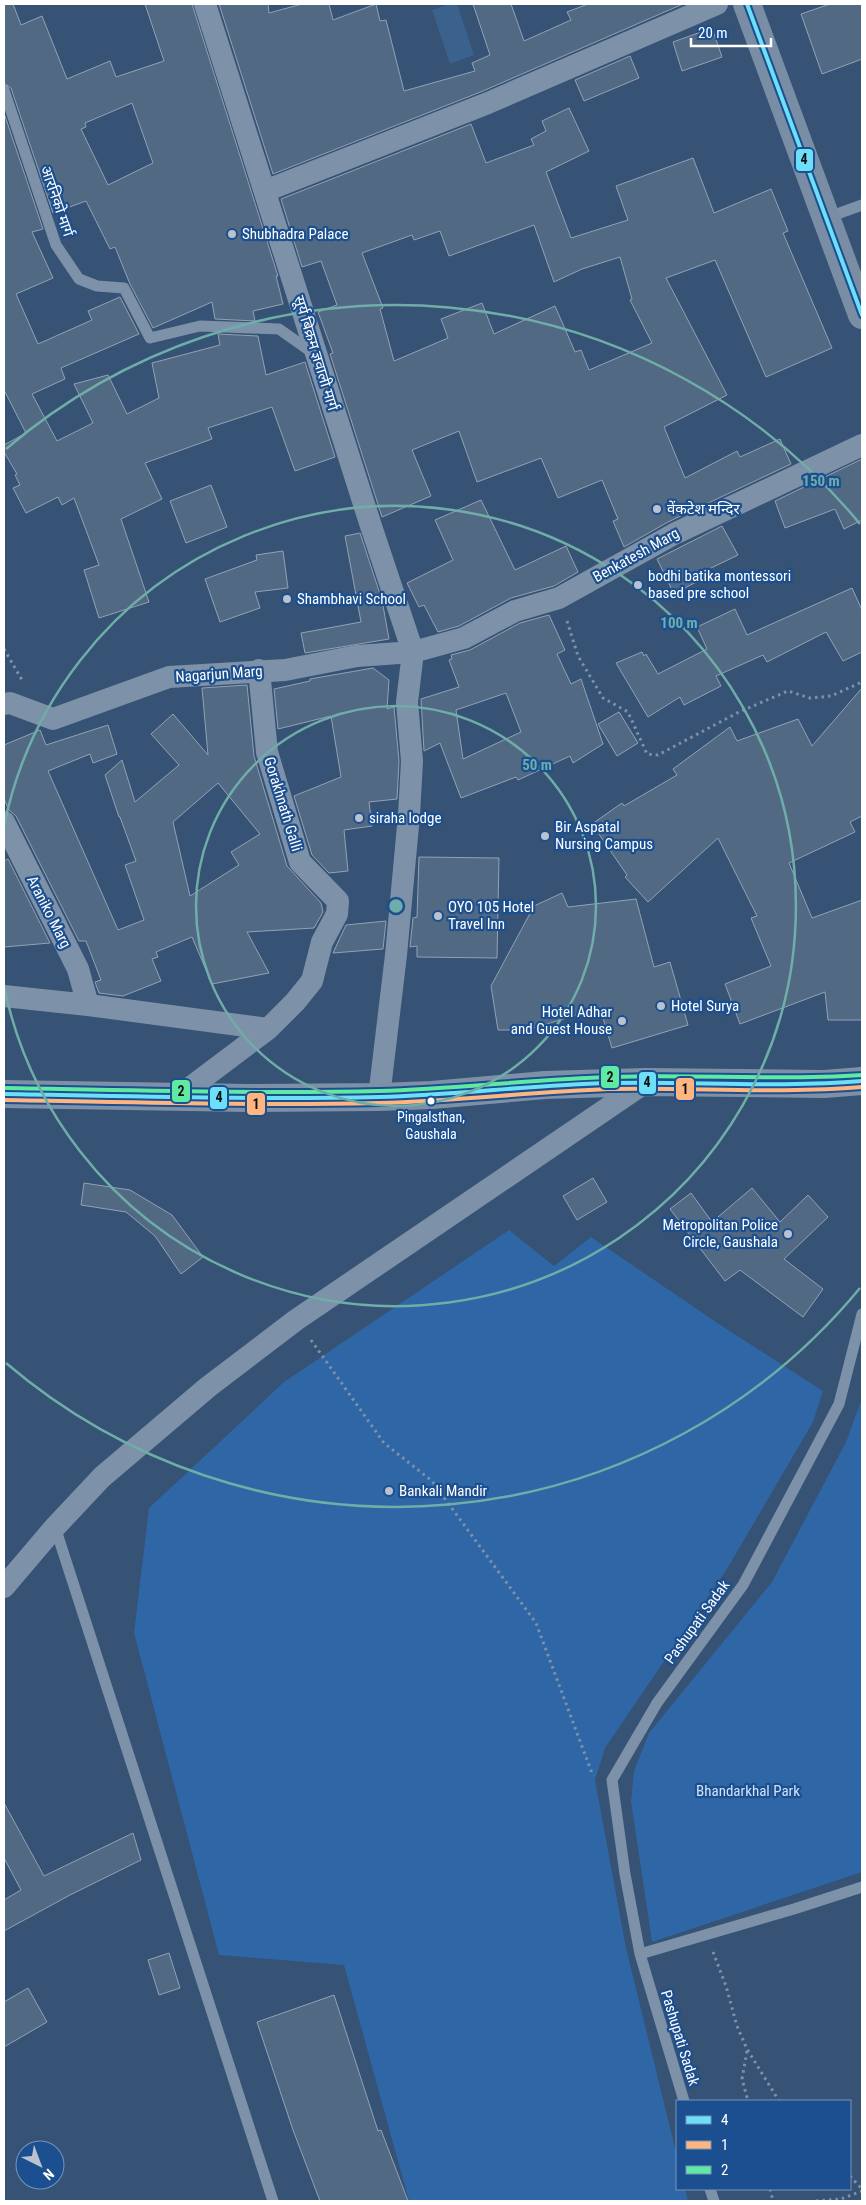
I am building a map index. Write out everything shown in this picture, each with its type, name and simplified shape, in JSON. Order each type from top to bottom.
[{"type":"highway","points":[[4,1094],[248,1098],[379,1097],[432,1095],[545,1085],[646,1082],[824,1084],[862,1081]]},
{"type":"main road","points":[[747,4],[862,315]]},
{"type":"street","name":"सूर्य बिक्रम ज्ञवाली मार्ग","points":[[205,4],[316,355],[413,652]]},
{"type":"street","points":[[265,191],[488,103],[717,4]]},
{"type":"street","name":"Benkatesh Marg","points":[[413,652],[464,638],[515,611],[559,598],[674,534],[862,445]]},
{"type":"street","points":[[379,1097],[396,955],[409,815],[412,761],[407,702],[413,652]]},
{"type":"street","name":"Nagarjun Marg","points":[[4,704],[10,703],[53,719],[169,676],[285,670],[358,656],[413,652]]},
{"type":"street","name":"Gorakhnath Galli","points":[[179,1096],[268,1029],[296,1002],[312,981],[322,942],[337,914],[338,901],[300,862],[267,752],[259,670]]},
{"type":"street","name":"Araniko Marg","points":[[4,822],[78,969],[88,1005]]},
{"type":"street","points":[[4,996],[268,1029]]},
{"type":"street","points":[[4,1587],[55,1527],[102,1477],[208,1387],[296,1320],[646,1082]]},
{"type":"lane","name":"आरनिको मार्ग","points":[[4,90],[56,245],[78,279],[97,286],[124,288],[150,338],[200,326],[279,329],[316,355]]},
{"type":"lane","points":[[826,218],[862,205]]},
{"type":"lane","name":"Pashupati Sadak","points":[[684,2100],[640,1954],[625,1874],[612,1780],[656,1703],[743,1585],[839,1404],[862,1314]]},
{"type":"lane","points":[[55,1527],[273,2201]]},
{"type":"lane","points":[[640,1954],[862,1887]]},
{"type":"path","points":[[559,598],[578,656],[603,698],[628,712],[647,754],[658,754],[739,712],[788,691],[810,698],[831,696],[862,682]]},
{"type":"path","points":[[4,649],[19,675]]},
{"type":"path","points":[[296,1320],[384,1443],[432,1480],[536,1623],[595,1780],[612,1780]]},
{"type":"path","points":[[706,1935],[726,1986],[737,2026],[747,2049],[778,2100]]},
{"type":"path","points":[[747,2049],[742,2079],[748,2100]]},
{"type":"path","points":[[816,2201],[841,2199],[862,2190],[851,2177]]},
{"type":"green space","points":[[509,1230],[554,1266],[591,1237],[719,1324],[823,1391],[813,1422],[727,1569],[605,1748],[595,1780],[626,1948],[676,2152],[676,2190],[685,2190],[688,2201],[409,2201],[344,1965],[219,1955],[134,1633],[149,1508],[284,1382]]},
{"type":"green space","name":"Bhandarkhal Park","points":[[862,1398],[862,1872],[652,1942],[631,1801],[634,1771],[649,1733],[772,1582],[846,1442]]},
{"type":"shaded area","points":[[449,4],[457,4],[474,55],[450,64],[432,10]]},
{"type":"building","points":[[4,4],[13,4],[21,25],[42,16],[67,79],[110,61],[116,77],[164,61],[145,4],[192,4],[278,276],[276,276],[283,304],[253,311],[255,321],[215,319],[212,302],[153,328],[130,284],[115,247],[110,249],[86,201],[53,213],[11,88],[4,83]],"holes":[[[132,103],[153,163],[108,185],[81,129],[86,127],[85,123]]]},
{"type":"building","points":[[219,4],[268,4],[269,13],[302,4],[329,4],[333,20],[376,4],[380,21],[386,20],[404,91],[475,71],[472,63],[490,55],[473,4],[511,4],[524,41],[571,20],[567,12],[588,4],[683,4],[483,91],[273,174]]},
{"type":"building","points":[[830,4],[862,4],[862,59],[822,74],[801,14]]},
{"type":"building","points":[[712,28],[722,57],[682,71],[673,42]]},
{"type":"building","points":[[630,56],[639,78],[584,101],[575,80]]},
{"type":"building","points":[[569,108],[589,151],[546,172],[571,238],[628,220],[616,186],[693,158],[714,213],[771,189],[788,231],[783,233],[832,348],[766,377],[715,260],[666,278],[727,395],[664,427],[685,478],[737,451],[740,457],[780,439],[791,464],[668,522],[624,547],[613,521],[618,519],[602,480],[558,498],[541,458],[477,482],[459,431],[412,450],[431,496],[382,517],[330,354],[333,353],[318,312],[337,305],[321,261],[302,267],[281,199],[471,124],[486,163],[534,145],[531,139],[546,131],[542,121]],"holes":[[[534,225],[554,282],[582,269],[620,257],[632,299],[630,300],[652,343],[589,370],[581,350],[575,352],[555,306],[494,334],[482,303],[441,319],[448,338],[394,361],[380,309],[383,308],[362,253],[412,235],[414,240],[440,231],[449,256]]]},
{"type":"building","points":[[4,113],[43,229],[32,232],[53,278],[16,294],[38,344],[92,320],[88,311],[120,297],[139,334],[61,368],[65,379],[32,394],[57,441],[93,423],[74,384],[108,375],[127,414],[159,398],[152,363],[220,345],[218,334],[258,336],[266,375],[305,362],[335,457],[295,471],[272,407],[208,428],[212,439],[145,463],[162,499],[121,519],[149,602],[99,618],[84,570],[99,565],[74,498],[62,505],[58,497],[26,513],[13,488],[20,485],[15,475],[17,474],[4,452],[4,445],[26,433],[4,390]]},
{"type":"building","points":[[862,459],[862,520],[844,529],[835,509],[785,528],[775,501]]},
{"type":"building","points":[[211,485],[227,527],[186,543],[170,501]]},
{"type":"building","points":[[481,500],[515,570],[566,546],[578,572],[554,586],[511,598],[459,626],[438,632],[424,605],[419,607],[407,583],[453,560],[435,520]]},
{"type":"building","points":[[722,526],[738,555],[709,569],[711,574],[674,594],[657,559]]},
{"type":"building","points":[[360,533],[382,600],[389,639],[305,653],[301,633],[361,622],[345,536]]},
{"type":"building","points":[[283,551],[288,588],[255,592],[260,608],[220,622],[205,579],[257,560],[256,555]]},
{"type":"building","points":[[852,588],[862,610],[862,652],[843,661],[826,632],[767,662],[763,655],[716,676],[721,686],[684,705],[680,697],[648,717],[616,663],[642,652],[644,656],[646,654],[658,674],[707,649],[697,627],[735,609],[747,635]]},
{"type":"building","points":[[549,615],[565,650],[557,654],[571,684],[581,679],[603,744],[573,763],[570,756],[518,780],[516,777],[461,798],[440,743],[424,751],[421,699],[459,687],[449,660],[452,659],[451,655],[470,650],[520,623]],"holes":[[[506,693],[521,732],[463,759],[456,710]]]},
{"type":"building","points":[[373,668],[389,680],[387,709],[394,707],[399,761],[397,799],[369,802],[372,826],[344,830],[348,871],[329,873],[312,855],[294,796],[341,777],[331,716],[278,729],[274,689],[310,681],[310,679]]},
{"type":"building","points":[[247,685],[254,756],[287,866],[321,903],[323,912],[314,928],[247,932],[269,973],[212,984],[192,937],[156,952],[158,957],[152,959],[161,981],[123,996],[99,993],[95,982],[101,980],[86,941],[79,941],[16,816],[9,810],[4,799],[4,745],[40,730],[46,745],[108,725],[117,754],[93,763],[90,754],[48,771],[118,930],[144,920],[125,865],[136,861],[105,775],[122,760],[135,802],[179,765],[151,734],[173,714],[208,755],[202,688]],"holes":[[[218,783],[260,834],[231,852],[239,865],[190,896],[173,822]]]},
{"type":"building","points":[[862,688],[862,816],[850,822],[855,832],[789,863],[812,918],[862,900],[862,1020],[828,1020],[825,992],[740,1024],[725,984],[771,966],[751,918],[757,916],[718,838],[648,902],[625,877],[627,875],[592,824],[622,803],[624,806],[677,775],[673,769],[730,727],[737,741],[798,719],[812,746]]},
{"type":"building","points":[[619,712],[638,743],[617,756],[598,724]]},
{"type":"building","points":[[419,857],[499,858],[497,958],[417,957],[417,946],[410,947],[413,918],[417,917]]},
{"type":"building","points":[[8,859],[50,943],[4,947],[4,861]]},
{"type":"building","points":[[562,893],[568,907],[636,899],[654,967],[670,962],[688,1025],[612,1048],[600,1008],[527,1030],[498,1030],[491,986],[534,906]]},
{"type":"building","points":[[386,921],[383,949],[333,953],[346,925]]},
{"type":"building","points":[[593,1178],[607,1202],[577,1220],[563,1196]]},
{"type":"building","points":[[84,1183],[130,1190],[172,1215],[203,1257],[181,1274],[155,1236],[126,1212],[81,1205]]},
{"type":"building","points":[[752,1188],[780,1222],[808,1195],[828,1217],[784,1259],[823,1289],[803,1317],[740,1270],[725,1281],[670,1209],[691,1193],[712,1222]]},
{"type":"building","points":[[4,1803],[44,1876],[133,1833],[141,1860],[70,1895],[4,1931],[4,1900],[21,1890],[4,1858]]},
{"type":"building","points":[[169,1953],[180,1988],[159,1995],[148,1960]]},
{"type":"building","points":[[28,1988],[47,2022],[4,2047],[4,2002]]},
{"type":"building","points":[[334,1995],[378,2131],[381,2130],[408,2201],[320,2201],[293,2130],[257,2022]]},
{"type":"transit line","name":"4","points":[[747,4],[862,315]]},
{"type":"transit line","name":"2","points":[[4,1088],[332,1092],[408,1090],[612,1077],[831,1077],[862,1075]]},
{"type":"transit line","name":"4","points":[[4,1094],[332,1098],[408,1096],[608,1083],[798,1084],[862,1081]]},
{"type":"transit line","name":"1","points":[[4,1100],[332,1104],[408,1102],[608,1089],[799,1090],[862,1087]]},
{"type":"place","name":"Shubhadra Palace","points":[[232,234]]},
{"type":"place","name":"वेंकटेश मन्दिर","points":[[657,509]]},
{"type":"place","name":"bodhi batika montessori based pre school","points":[[638,585]]},
{"type":"place","name":"Shambhavi School","points":[[287,599]]},
{"type":"place","name":"siraha lodge","points":[[359,818]]},
{"type":"place","name":"Bir Aspatal Nursing Campus","points":[[545,836]]},
{"type":"place","name":"OYO 105 Hotel Travel Inn","points":[[438,916]]},
{"type":"place","name":"Hotel Surya","points":[[661,1006]]},
{"type":"place","name":"Hotel Adhar and Guest House","points":[[622,1021]]},
{"type":"place","name":"Pingalsthan, Gaushala","points":[[431,1101]]},
{"type":"place","name":"Metropolitan Police Circle, Gaushala","points":[[788,1234]]},
{"type":"place","name":"Bankali Mandir","points":[[389,1491]]}]
